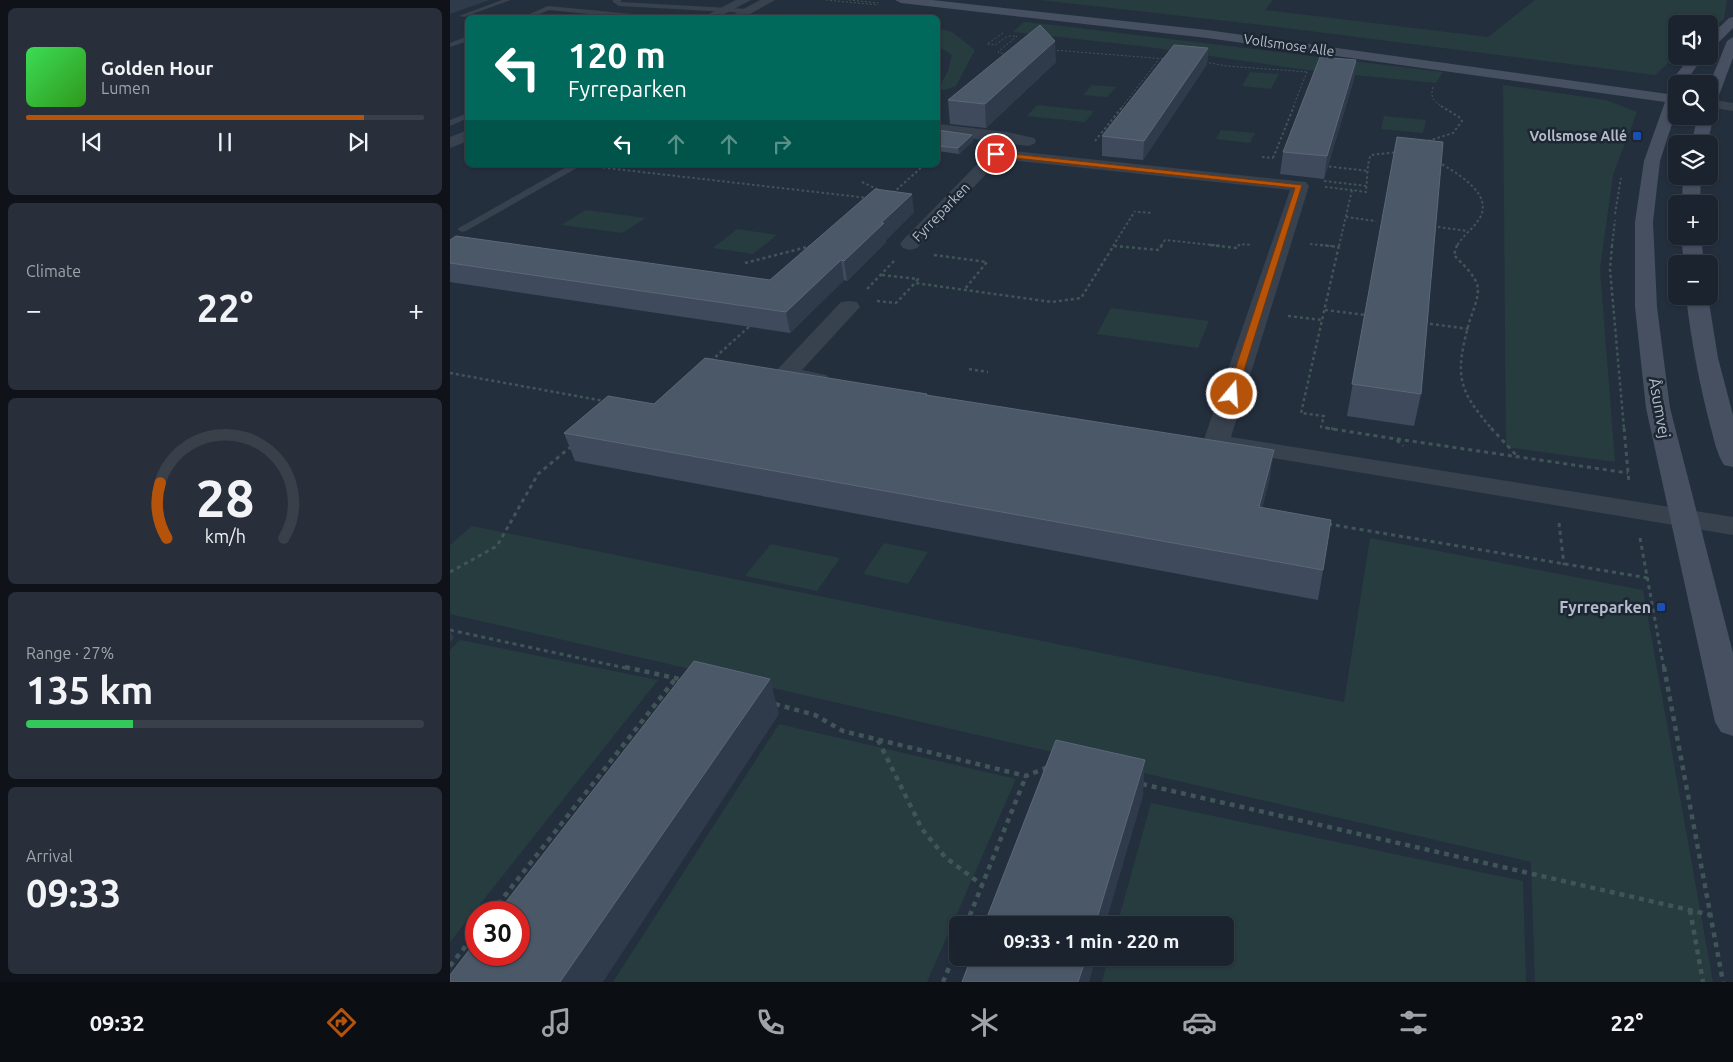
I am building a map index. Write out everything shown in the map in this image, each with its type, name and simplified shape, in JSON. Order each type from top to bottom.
[{"type":"street","points":[[717,15],[769,0]]},
{"type":"street","name":"Vollsmose Alle","points":[[901,0],[1217,35],[1668,91]]},
{"type":"street","name":"Vollsmose Alle","points":[[974,0],[1216,27],[1668,91]]},
{"type":"street","points":[[1718,35],[1733,21]]},
{"type":"street","points":[[1718,78],[1733,41]]},
{"type":"street","name":"Åsumvej","points":[[1683,75],[1691,65]]},
{"type":"street","points":[[1718,97],[1733,96]]},
{"type":"street","points":[[1718,101],[1733,107]]},
{"type":"street","name":"Åsumvej","points":[[1668,115],[1652,161],[1644,222],[1646,307],[1658,408],[1733,722]]},
{"type":"street","points":[[940,129],[1025,141],[1048,148],[1054,156],[1051,160]]},
{"type":"street","points":[[450,143],[465,136]]},
{"type":"street","name":"Fyrreparken","points":[[907,248],[996,154],[1300,186],[1216,442]]},
{"type":"street","points":[[842,384],[785,375],[853,303]]},
{"type":"street","points":[[1698,305],[1721,421],[1733,458]]},
{"type":"street","points":[[1190,438],[1733,526]]},
{"type":"lane","points":[[465,17],[459,16],[508,0]]},
{"type":"lane","points":[[618,0],[615,1],[619,4],[730,11]]},
{"type":"lane","points":[[715,0],[706,4],[730,11]]},
{"type":"lane","points":[[530,15],[548,8],[622,15]]},
{"type":"lane","points":[[450,36],[465,38]]},
{"type":"lane","points":[[450,45],[465,39]]},
{"type":"lane","points":[[450,45],[465,48]]},
{"type":"lane","points":[[450,123],[465,116]]},
{"type":"lane","points":[[450,132],[465,134]]},
{"type":"lane","points":[[462,229],[573,167]]},
{"type":"path","points":[[1003,33],[988,44],[995,45],[1011,35],[1018,36],[998,52],[1013,55],[1006,61]]},
{"type":"path","points":[[1050,50],[1169,60]]},
{"type":"path","points":[[1091,145],[1159,59]]},
{"type":"path","points":[[1197,62],[1226,66],[1314,71]]},
{"type":"path","points":[[1271,161],[1307,72]]},
{"type":"path","points":[[1422,146],[1427,142],[1453,133],[1459,129],[1462,121],[1459,117],[1433,101],[1431,95],[1434,82]]},
{"type":"path","points":[[1325,187],[1366,192],[1370,171],[1368,160],[1370,155],[1408,151]]},
{"type":"path","points":[[1432,159],[1468,181],[1480,195],[1483,210],[1480,220],[1456,243],[1454,255],[1475,279],[1478,290],[1461,362],[1461,381],[1467,398],[1518,457]]},
{"type":"path","points":[[1320,166],[1370,171]]},
{"type":"path","points":[[603,167],[875,199]]},
{"type":"path","points":[[890,196],[922,167]]},
{"type":"path","points":[[1623,171],[1618,189],[1610,270],[1628,473],[1723,982]]},
{"type":"path","points":[[1321,181],[1367,186]]},
{"type":"path","points":[[862,182],[883,192]]},
{"type":"path","points":[[1352,190],[1301,413],[1324,416],[1321,427],[1628,473]]},
{"type":"path","points":[[915,283],[1052,302],[1081,298],[1136,211],[1154,214]]},
{"type":"path","points":[[1346,217],[1376,221]]},
{"type":"path","points":[[1438,228],[1468,231]]},
{"type":"path","points":[[1114,246],[1159,250],[1165,240],[1237,248],[1240,244],[1280,249]]},
{"type":"path","points":[[745,263],[815,244]]},
{"type":"path","points":[[1308,244],[1339,247]]},
{"type":"path","points":[[853,303],[907,248],[987,262],[964,290]]},
{"type":"path","points":[[853,303],[896,303],[918,280],[881,275]]},
{"type":"path","points":[[1325,310],[1365,315]]},
{"type":"path","points":[[1288,316],[1322,320]]},
{"type":"path","points":[[709,364],[752,323]]},
{"type":"path","points":[[1423,323],[1469,329]]},
{"type":"path","points":[[969,369],[988,372]]},
{"type":"path","points":[[450,373],[611,402]]},
{"type":"path","points":[[1396,439],[1429,477]]},
{"type":"path","points":[[450,572],[497,546],[538,474],[576,442]]},
{"type":"path","points":[[1556,497],[1564,564]]},
{"type":"path","points":[[1327,524],[1648,578]]},
{"type":"path","points":[[450,630],[685,680]]},
{"type":"path","points":[[501,901],[676,678]]},
{"type":"path","points":[[769,703],[815,715],[843,731],[1026,776],[1054,764]]},
{"type":"path","points":[[878,740],[922,829],[945,857],[982,885]]},
{"type":"path","points":[[970,916],[1026,776]]},
{"type":"path","points":[[1132,782],[1711,915]]},
{"type":"path","points":[[1690,910],[1704,982]]},
{"type":"path","points":[[450,966],[465,947]]},
{"type":"path","points":[[943,982],[950,966]]},
{"type":"green space","points":[[1039,0],[1273,0],[1265,10],[1488,37],[1535,0],[1727,0],[1724,19],[1718,24],[1718,15],[1668,15],[1668,63],[1655,75],[1262,25]]},
{"type":"green space","points":[[1024,22],[1443,72],[1436,83],[1314,71],[1148,47],[1013,32]]},
{"type":"green space","points":[[940,29],[952,32],[975,50],[956,86],[945,90],[940,89],[940,85],[948,71],[952,55],[940,47]]},
{"type":"green space","points":[[1250,72],[1279,74],[1271,89],[1242,86]]},
{"type":"green space","points":[[1092,85],[1116,87],[1107,97],[1083,95]]},
{"type":"green space","points":[[1503,85],[1606,100],[1637,112],[1613,175],[1600,269],[1615,462],[1506,447]]},
{"type":"green space","points":[[1037,105],[1094,111],[1085,122],[1027,116]]},
{"type":"green space","points":[[1384,116],[1426,120],[1423,133],[1381,129]]},
{"type":"green space","points":[[1221,130],[1255,133],[1250,143],[1216,139]]},
{"type":"green space","points":[[586,210],[646,218],[622,233],[561,225]]},
{"type":"green space","points":[[737,229],[777,235],[753,254],[713,248]]},
{"type":"green space","points":[[1111,308],[1209,321],[1198,348],[1097,334]]},
{"type":"green space","points":[[472,526],[1344,702],[1370,538],[1643,590],[1713,982],[1535,982],[1531,862],[450,614],[450,545]]},
{"type":"green space","points":[[884,543],[928,552],[908,584],[863,574]]},
{"type":"green space","points":[[771,544],[840,558],[817,591],[745,576]]},
{"type":"green space","points":[[460,640],[658,680],[483,901],[465,901],[465,923],[450,942],[450,650]]},
{"type":"green space","points":[[779,724],[1016,779],[956,916],[949,916],[949,932],[927,982],[613,982]]},
{"type":"green space","points":[[1151,803],[1523,881],[1526,982],[1102,982],[1106,966],[1234,966],[1234,916],[1120,916]]},
{"type":"building","points":[[1040,25],[1055,41],[985,104],[948,100]]},
{"type":"building","points":[[1174,45],[1208,48],[1144,141],[1102,136]]},
{"type":"building","points":[[1320,57],[1356,60],[1327,156],[1283,152]]},
{"type":"building","points":[[940,130],[972,135],[958,148],[940,146]]},
{"type":"building","points":[[1397,137],[1443,142],[1421,394],[1352,384]]},
{"type":"building","points":[[875,189],[912,194],[844,261],[841,260],[786,312],[450,263],[450,240],[456,236],[770,280]]},
{"type":"building","points":[[705,358],[1274,450],[1259,507],[1331,520],[1323,570],[564,433],[608,396],[654,404]]},
{"type":"building","points":[[694,661],[770,679],[560,982],[450,982],[450,975],[465,955],[465,966],[530,966],[530,901],[507,901]]},
{"type":"building","points":[[1056,740],[1145,760],[1098,916],[988,916]]},
{"type":"building","points":[[968,966],[1083,966],[1078,982],[962,982]]},
{"type":"place","name":"Vollsmose Allé","points":[[1637,136]]},
{"type":"place","name":"Fyrreparken","points":[[1661,607]]},
{"type":"route","points":[[996,154],[1300,186],[1232,394]]}]
